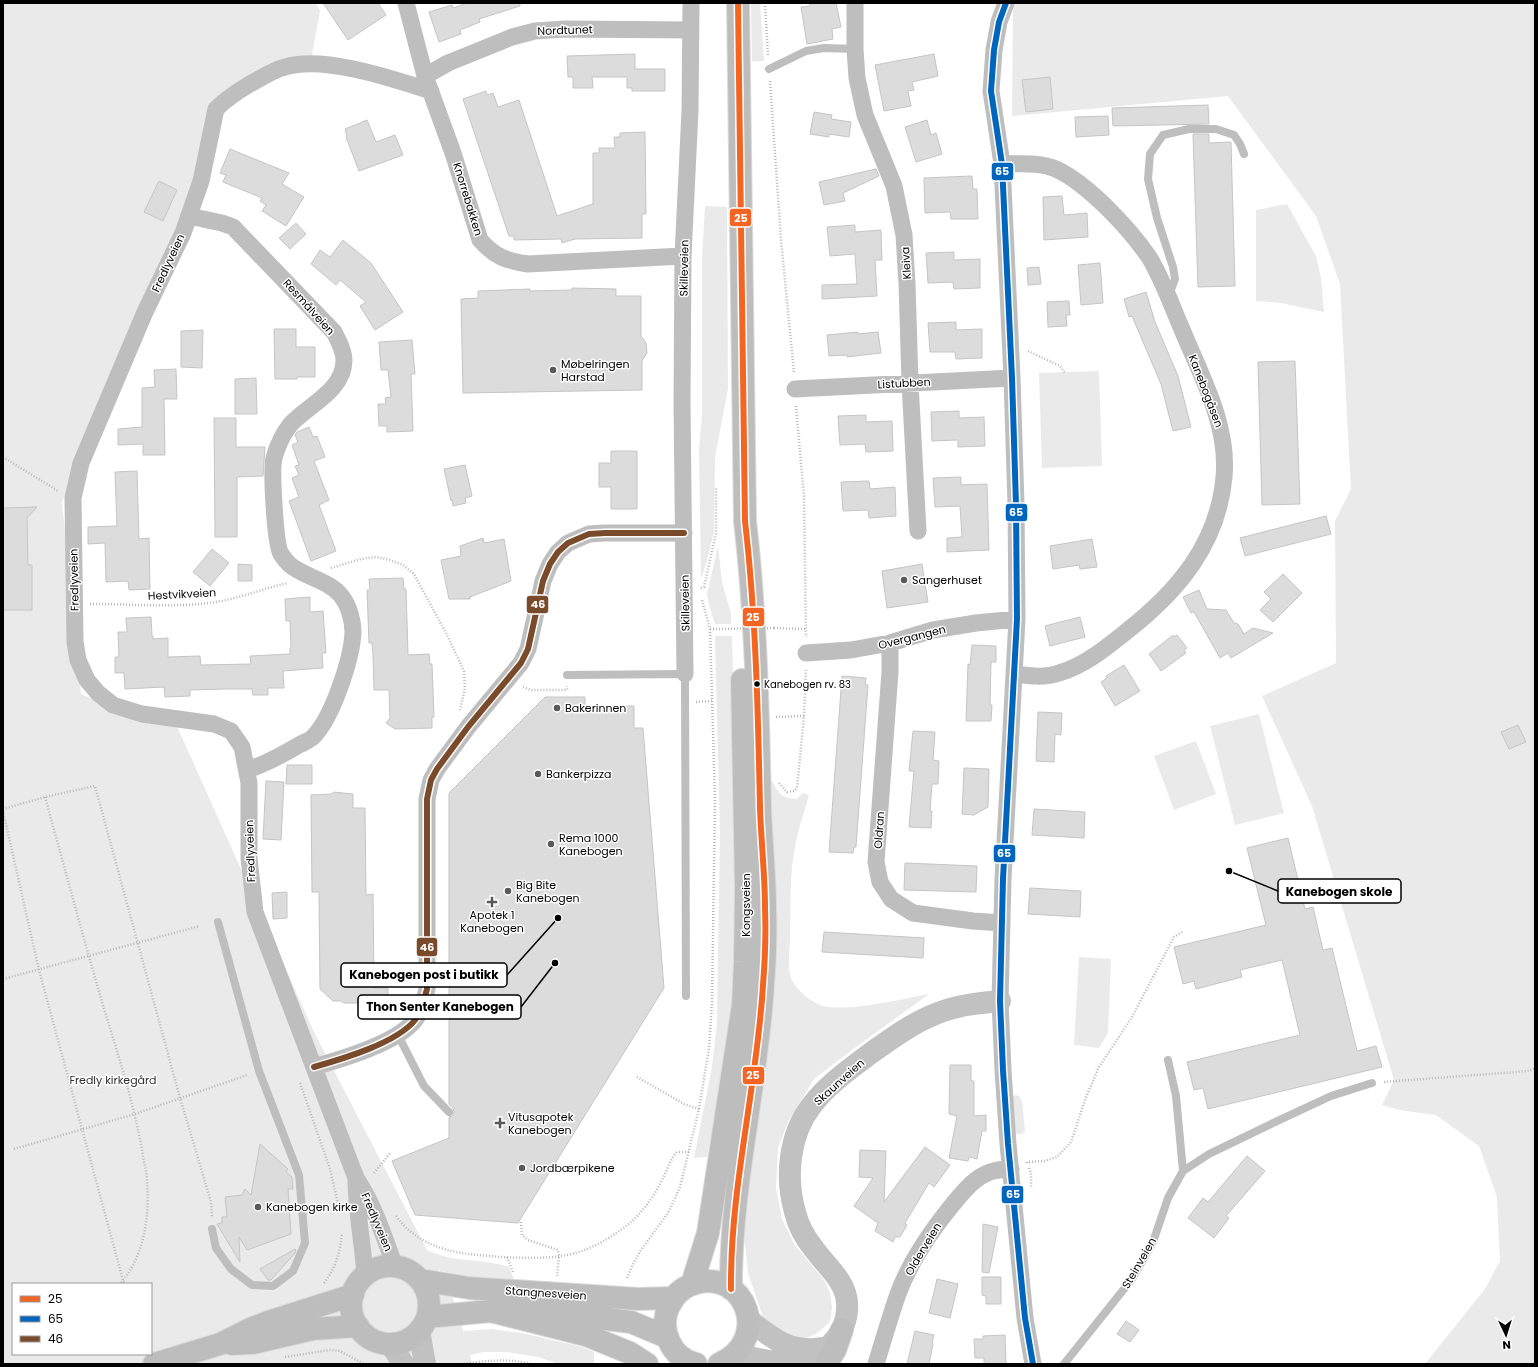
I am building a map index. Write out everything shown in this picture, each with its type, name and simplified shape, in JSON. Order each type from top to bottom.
[{"type":"main road","name":"Kongsveien","points":[[731,1289],[733,1223],[757,1047],[763,986],[765,943],[756,672],[750,569],[745,521],[738,3]]},
{"type":"main road","name":"Kongsveien","points":[[692,1284],[708,1233],[744,991],[746,888],[740,633],[740,567],[745,521]]},
{"type":"main road","name":"Stangnesveien","points":[[365,1276],[379,1268],[395,1267],[413,1273],[420,1280],[469,1288],[638,1300],[673,1298]]},
{"type":"main road","points":[[365,1276],[356,1288],[353,1295],[352,1311],[358,1326],[369,1337],[391,1344]]},
{"type":"main road","points":[[420,1280],[425,1288],[429,1307],[423,1324]]},
{"type":"main road","points":[[690,1363],[674,1350],[667,1337],[665,1329],[666,1313],[673,1298],[685,1288],[692,1284],[708,1281],[724,1285],[737,1294],[745,1306],[749,1320],[746,1339],[726,1361]]},
{"type":"main road","points":[[154,1364],[220,1344],[268,1322],[353,1295]]},
{"type":"main road","points":[[491,1311],[586,1335],[630,1353],[647,1364]]},
{"type":"main road","name":"Stangnesveien","points":[[391,1344],[407,1340],[423,1324],[491,1311],[541,1313],[631,1322],[667,1337]]},
{"type":"main road","points":[[220,1344],[253,1343],[313,1329],[358,1326]]},
{"type":"main road","points":[[827,1356],[835,1350],[842,1330]]},
{"type":"street","name":"Knorrebakken","points":[[406,3],[428,84],[453,153],[480,240],[489,250],[512,262],[528,264],[683,256]]},
{"type":"street","name":"Skilleveien","points":[[685,674],[682,408],[683,256],[690,111],[691,3]]},
{"type":"street","name":"Kleiva","points":[[855,3],[855,49],[857,78],[865,115],[894,186],[904,235],[918,531]]},
{"type":"street","points":[[1005,4],[999,22],[994,50],[991,90],[1002,164],[1011,349],[1018,619],[1003,871],[1000,1001],[1003,1070],[1011,1169],[1025,1318],[1033,1364]]},
{"type":"street","name":"Nordtunet","points":[[428,84],[448,63],[512,37],[536,31],[565,29],[690,30]]},
{"type":"street","name":"Fredlyveien","points":[[395,1267],[377,1218],[366,1193],[356,1178],[255,912],[249,858],[249,783],[242,748],[231,731],[214,724],[142,714],[113,705],[98,693],[87,680],[78,660],[75,642],[73,498],[81,463],[145,312],[183,233],[201,181],[216,109],[239,91],[262,77],[286,66],[321,64],[338,66],[387,78],[428,84]]},
{"type":"street","name":"Kanebogåsen","points":[[1002,164],[1038,165],[1055,169],[1079,182],[1132,234],[1150,259],[1167,294],[1220,423],[1224,455],[1224,477],[1214,525],[1200,553],[1176,586],[1153,611],[1107,647],[1080,664],[1058,674],[1033,676],[1015,674]]},
{"type":"street","name":"Resmålveien","points":[[189,216],[222,223],[233,227],[334,332],[341,346],[344,360],[341,376],[332,388],[290,425],[280,441],[274,459],[274,484],[277,539],[281,554],[290,564],[326,584],[342,596],[349,610],[353,630],[350,654],[329,713],[314,736],[266,764],[247,770]]},
{"type":"street","name":"Listubben","points":[[795,389],[1012,378]]},
{"type":"street","points":[[314,1067],[352,1054],[398,1035],[415,1020],[423,1007],[427,989],[427,799],[431,780],[437,769],[468,727],[521,663],[528,649],[543,581],[550,564],[558,552],[568,543],[589,534],[684,533]]},
{"type":"street","name":"Overgangen","points":[[806,652],[851,650],[890,643],[933,630],[976,623],[1018,619]]},
{"type":"street","name":"Oldran","points":[[890,643],[890,672],[876,862],[880,882],[891,899],[913,913],[973,921],[1002,923]]},
{"type":"street","name":"Skaunveien","points":[[842,1330],[847,1310],[845,1290],[831,1269],[814,1250],[806,1238],[795,1213],[791,1198],[790,1177],[792,1149],[797,1131],[805,1115],[826,1089],[850,1069],[911,1026],[938,1013],[961,1006],[1000,1001]]},
{"type":"street","name":"Olderveien","points":[[876,1364],[898,1293],[925,1242],[964,1190],[981,1176],[989,1172],[1011,1169]]},
{"type":"street","name":"Fredlyveien","points":[[356,1178],[356,1197],[365,1276]]},
{"type":"street","points":[[749,1320],[776,1341],[790,1347],[814,1350],[827,1356]]},
{"type":"street","points":[[423,1324],[425,1364]]},
{"type":"street","points":[[391,1344],[403,1364]]},
{"type":"street","points":[[726,1361],[789,1363],[804,1361],[816,1356],[827,1356]]},
{"type":"lane","points":[[769,69],[806,51],[824,48],[855,49]]},
{"type":"lane","points":[[1167,294],[1171,290],[1175,279],[1173,266],[1157,218],[1148,179],[1150,154],[1163,135],[1189,129],[1216,130],[1234,135],[1244,154]]},
{"type":"lane","points":[[567,675],[685,674],[686,996]]},
{"type":"lane","points":[[212,1229],[216,1248],[231,1269],[252,1285],[273,1286],[293,1271],[305,1243],[299,1175],[259,1071],[218,922]]},
{"type":"lane","points":[[398,1035],[424,1086],[449,1112]]},
{"type":"lane","points":[[1168,1060],[1176,1096],[1183,1171],[1209,1154],[1331,1096],[1372,1083]]},
{"type":"lane","name":"Steinveien","points":[[1064,1364],[1132,1279],[1153,1242],[1168,1198],[1183,1171]]},
{"type":"path","points":[[765,3],[776,165]]},
{"type":"path","points":[[1011,349],[1024,350],[1044,358],[1060,366],[1065,373]]},
{"type":"path","points":[[3,457],[58,491],[73,498]]},
{"type":"path","points":[[699,589],[704,587],[716,533],[716,488]]},
{"type":"path","name":"Hestvikveien","points":[[74,604],[176,605],[215,602],[255,593],[344,564],[376,557],[390,560],[403,565],[414,574],[446,633],[464,671],[465,688],[460,708],[460,716]]},
{"type":"path","points":[[703,601],[710,630],[774,628],[806,629],[804,716],[797,788],[794,791],[785,791],[780,785],[778,779]]},
{"type":"path","points":[[520,686],[531,690],[567,690],[567,675]]},
{"type":"path","points":[[774,711],[774,718],[804,716]]},
{"type":"path","points":[[123,1283],[83,1129],[39,970],[3,810],[45,797],[95,786],[180,1098],[211,1202],[212,1229]]},
{"type":"path","points":[[45,797],[89,957],[135,1114],[147,1181],[147,1215],[144,1236],[136,1260],[123,1283]]},
{"type":"path","points":[[3,979],[200,926]]},
{"type":"path","points":[[1027,1162],[1044,1161],[1057,1157],[1071,1142],[1086,1097],[1099,1067],[1132,1018],[1174,937],[1182,932]]},
{"type":"path","points":[[1372,1083],[1529,1071],[1535,1068]]},
{"type":"path","points":[[14,1149],[135,1114],[259,1071]]},
{"type":"path","points":[[637,1077],[684,1104],[699,1109]]},
{"type":"path","points":[[298,1079],[330,1169],[339,1210]]},
{"type":"path","points":[[374,1173],[391,1152]]},
{"type":"path","points":[[393,1212],[401,1223],[424,1241],[456,1253],[543,1258],[573,1254],[597,1245],[627,1226],[651,1199],[664,1178],[673,1156],[677,1152],[689,1152]]},
{"type":"path","points":[[370,1166],[376,1178]]},
{"type":"path","points":[[521,1222],[522,1235],[528,1240],[558,1250],[559,1256]]},
{"type":"path","points":[[320,1287],[332,1272],[336,1264],[343,1228]]},
{"type":"path","points":[[507,1257],[515,1277]]},
{"type":"path","points":[[279,1358],[335,1350],[348,1354],[364,1364]]},
{"type":"path","points":[[461,1364],[491,1360],[506,1360],[532,1364]]},
{"type":"green space","name":"Fredly kirkegård","points":[[3,3],[316,3],[320,11],[311,59],[228,95],[188,230],[62,502],[81,694],[149,724],[176,724],[314,1032],[427,1250],[447,1257],[488,1262],[509,1267],[514,1280],[463,1276],[438,1270],[456,1305],[463,1331],[491,1329],[522,1333],[582,1347],[594,1352],[594,1364],[559,1364],[538,1357],[507,1352],[484,1352],[470,1355],[472,1364],[3,1364]]},
{"type":"green space","points":[[751,3],[760,3],[764,61],[752,61]]},
{"type":"green space","points":[[1013,3],[1535,3],[1535,1364],[1425,1364],[1485,1289],[1500,1261],[1497,1197],[1479,1146],[1436,1115],[1399,1110],[1382,1105],[1394,1080],[1312,806],[1262,696],[1336,663],[1335,521],[1351,489],[1340,284],[1316,216],[1228,96],[1012,116]]},
{"type":"green space","points":[[1287,204],[1316,256],[1321,278],[1324,312],[1281,303],[1256,301],[1256,210]]},
{"type":"green space","points":[[705,206],[727,207],[728,389],[715,457],[714,531],[707,561],[701,576],[699,448],[702,417],[702,257]]},
{"type":"green space","points":[[1099,371],[1102,466],[1042,468],[1039,373]]},
{"type":"green space","points":[[718,546],[722,582],[731,614],[731,624],[715,624],[707,594]]},
{"type":"green space","points":[[715,636],[732,636],[737,832],[737,983],[707,1157],[694,1158],[712,1067],[717,1024],[720,834]]},
{"type":"green space","points":[[1259,714],[1284,813],[1235,825],[1210,726]]},
{"type":"green space","points":[[1196,741],[1216,794],[1174,810],[1154,756]]},
{"type":"green space","points":[[772,781],[779,792],[787,798],[797,799],[803,793],[809,795],[797,836],[791,877],[789,969],[791,978],[796,987],[814,1002],[823,1006],[834,1007],[876,1004],[929,994],[814,1079],[788,1122],[778,1148],[776,1188],[782,1219],[794,1244],[824,1280],[830,1293],[832,1307],[830,1322],[817,1333],[805,1339],[788,1335],[764,1320],[748,1273],[743,1225],[775,984],[769,782]]},
{"type":"green space","points":[[1079,957],[1111,959],[1108,1033],[1099,1048],[1074,1045]]},
{"type":"green space","points":[[1013,1096],[1019,1096],[1022,1101],[1025,1131],[1022,1134],[1017,1134],[1015,1131]]},
{"type":"building","points":[[323,3],[378,3],[386,15],[348,40]]},
{"type":"building","points":[[468,3],[520,3],[520,6],[479,19],[480,22],[460,30],[461,34],[439,42],[429,12],[452,5],[453,8]]},
{"type":"building","points":[[810,3],[836,3],[841,27],[832,29],[833,39],[807,44],[801,7],[810,6]]},
{"type":"building","points":[[635,54],[635,69],[665,69],[665,91],[632,91],[632,88],[627,88],[627,77],[592,77],[593,88],[573,88],[573,77],[568,77],[567,56]]},
{"type":"building","points":[[934,54],[938,76],[912,82],[914,90],[908,91],[911,106],[884,111],[875,65]]},
{"type":"building","points":[[1050,77],[1053,109],[1026,112],[1022,80]]},
{"type":"building","points":[[486,91],[487,95],[493,93],[498,107],[519,100],[557,216],[593,204],[593,153],[599,153],[599,148],[615,148],[614,137],[620,137],[620,133],[645,132],[646,214],[642,214],[642,238],[575,239],[562,243],[561,239],[514,240],[514,236],[509,236],[463,99]]},
{"type":"building","points":[[1208,105],[1209,124],[1113,126],[1112,108]]},
{"type":"building","points":[[814,112],[832,115],[831,119],[851,122],[849,137],[829,134],[829,137],[810,134]]},
{"type":"building","points":[[1108,116],[1109,135],[1076,137],[1075,117]]},
{"type":"building","points":[[367,120],[376,142],[395,135],[403,155],[359,171],[346,137],[345,129]]},
{"type":"building","points":[[927,120],[931,135],[936,133],[942,154],[916,162],[905,127]]},
{"type":"building","points":[[1193,134],[1209,134],[1209,143],[1231,142],[1235,286],[1198,287]]},
{"type":"building","points":[[230,149],[289,173],[282,184],[304,197],[286,226],[262,211],[266,205],[260,201],[262,198],[223,182],[226,175],[220,173]]},
{"type":"building","points":[[876,169],[879,176],[843,193],[845,201],[824,205],[819,182]]},
{"type":"building","points":[[972,176],[973,189],[977,189],[978,219],[951,219],[950,212],[925,213],[924,178]]},
{"type":"building","points":[[159,181],[177,190],[163,221],[144,212]]},
{"type":"building","points":[[1062,196],[1064,215],[1087,213],[1088,237],[1044,240],[1043,197]]},
{"type":"building","points":[[296,223],[306,234],[290,249],[279,238]]},
{"type":"building","points":[[855,225],[855,232],[881,230],[882,260],[875,260],[877,296],[822,299],[822,285],[857,284],[855,254],[830,256],[827,227]]},
{"type":"building","points":[[343,240],[371,263],[403,312],[375,330],[360,306],[366,302],[340,280],[336,285],[311,264],[320,250],[330,257]]},
{"type":"building","points":[[954,252],[954,260],[980,259],[980,288],[954,289],[953,282],[928,283],[926,253]]},
{"type":"building","points":[[1100,263],[1103,303],[1081,305],[1078,265]]},
{"type":"building","points":[[1039,267],[1041,284],[1028,285],[1027,268]]},
{"type":"building","points":[[572,288],[616,289],[616,296],[641,296],[641,336],[646,343],[647,353],[642,361],[642,390],[463,393],[461,299],[478,298],[478,291],[530,289],[530,291],[572,290]]},
{"type":"building","points":[[1146,292],[1155,322],[1178,376],[1191,427],[1173,431],[1161,384],[1132,316],[1129,317],[1124,299]]},
{"type":"building","points":[[1069,301],[1070,315],[1066,315],[1067,326],[1048,327],[1047,302]]},
{"type":"building","points":[[956,322],[956,330],[982,329],[982,358],[956,359],[955,352],[930,352],[928,323]]},
{"type":"building","points":[[274,329],[296,329],[296,347],[315,347],[315,377],[275,379]]},
{"type":"building","points":[[203,330],[202,368],[181,367],[181,331]]},
{"type":"building","points":[[858,332],[858,334],[878,332],[881,353],[847,357],[847,355],[829,356],[827,335]]},
{"type":"building","points":[[412,340],[415,374],[411,374],[413,431],[387,432],[387,426],[379,426],[378,404],[386,404],[385,398],[391,397],[388,370],[381,370],[379,342]]},
{"type":"building","points":[[1295,361],[1300,504],[1262,505],[1258,362]]},
{"type":"building","points":[[176,369],[177,399],[164,399],[165,455],[143,455],[143,444],[118,445],[118,429],[142,427],[142,388],[155,387],[154,370]]},
{"type":"building","points":[[256,378],[257,414],[235,414],[235,379]]},
{"type":"building","points":[[959,411],[959,418],[984,417],[985,446],[958,447],[958,440],[932,441],[931,412]]},
{"type":"building","points":[[866,415],[866,422],[892,421],[893,451],[866,452],[865,444],[840,445],[838,416]]},
{"type":"building","points":[[214,418],[236,418],[236,447],[265,447],[263,476],[237,477],[237,537],[215,537]]},
{"type":"building","points":[[309,427],[313,437],[317,436],[325,457],[314,461],[329,500],[319,505],[336,551],[311,561],[289,501],[299,497],[292,478],[299,475],[295,466],[299,465],[292,445],[298,442],[295,435],[297,432]]},
{"type":"building","points":[[611,451],[637,451],[637,509],[611,509],[611,487],[599,487],[599,463],[611,463]]},
{"type":"building","points":[[465,465],[472,496],[465,498],[466,503],[453,506],[444,469]]},
{"type":"building","points":[[137,471],[139,539],[149,538],[150,589],[129,590],[128,581],[106,582],[105,543],[88,544],[88,527],[117,526],[115,472]]},
{"type":"building","points":[[961,477],[961,485],[987,484],[989,550],[947,552],[947,538],[962,537],[960,506],[935,507],[933,478]]},
{"type":"building","points":[[869,481],[870,489],[895,487],[896,516],[869,518],[868,510],[843,511],[841,482]]},
{"type":"building","points":[[37,507],[27,518],[28,565],[32,565],[32,610],[3,610],[3,508]]},
{"type":"building","points":[[1326,516],[1331,534],[1245,556],[1240,538]]},
{"type":"building","points":[[483,538],[484,543],[504,539],[511,581],[470,597],[470,599],[449,599],[441,560],[461,556],[460,546]]},
{"type":"building","points":[[1092,539],[1097,567],[1080,569],[1079,565],[1053,569],[1050,546]]},
{"type":"building","points":[[212,549],[229,563],[210,586],[193,572]]},
{"type":"building","points":[[238,564],[252,565],[252,581],[238,581]]},
{"type":"building","name":"Sangerhuset","points":[[922,564],[928,602],[887,608],[882,571]]},
{"type":"building","points":[[1283,574],[1302,593],[1273,622],[1260,610],[1271,599],[1264,592]]},
{"type":"building","points":[[403,578],[404,589],[406,589],[408,655],[429,654],[430,664],[432,664],[434,717],[432,717],[432,728],[395,729],[386,723],[390,718],[389,690],[374,690],[372,643],[369,643],[367,590],[370,590],[369,579]]},
{"type":"building","points":[[1199,590],[1207,609],[1226,610],[1234,623],[1238,624],[1244,634],[1253,628],[1273,633],[1231,658],[1228,653],[1220,658],[1194,612],[1191,613],[1183,597]]},
{"type":"building","points":[[310,597],[310,612],[323,611],[326,653],[322,653],[323,668],[283,671],[284,688],[268,688],[268,695],[253,695],[252,689],[224,689],[190,690],[190,696],[165,697],[164,687],[125,689],[124,673],[115,673],[115,657],[119,657],[118,632],[127,632],[126,618],[151,617],[153,639],[168,638],[168,657],[200,656],[201,665],[251,664],[250,656],[290,654],[290,621],[286,621],[285,599]]},
{"type":"building","points":[[1080,617],[1085,637],[1050,646],[1045,626]]},
{"type":"building","points":[[1173,635],[1174,637],[1177,635],[1187,648],[1184,650],[1186,653],[1161,671],[1149,654]]},
{"type":"building","points":[[972,645],[996,646],[996,662],[991,662],[991,721],[966,721],[968,664],[970,665]]},
{"type":"building","points":[[1124,665],[1140,691],[1115,706],[1101,682],[1107,678],[1106,676]]},
{"type":"building","points":[[842,676],[866,678],[865,684],[868,685],[856,847],[854,847],[853,853],[829,852]]},
{"type":"building","points":[[545,697],[585,697],[585,706],[634,706],[634,728],[643,728],[664,988],[518,1223],[415,1215],[392,1161],[449,1138],[449,1117],[454,1113],[453,1108],[449,1104],[449,793]]},
{"type":"building","points":[[1038,712],[1062,713],[1061,735],[1055,734],[1054,762],[1036,761]]},
{"type":"building","points":[[1518,725],[1526,742],[1509,749],[1501,732]]},
{"type":"building","points":[[913,731],[935,732],[933,760],[939,761],[938,784],[932,784],[930,811],[932,811],[931,828],[909,827],[914,771],[909,771]]},
{"type":"building","points":[[287,765],[312,765],[312,784],[286,784]]},
{"type":"building","points":[[964,768],[989,769],[988,807],[974,815],[962,814]]},
{"type":"building","points":[[266,781],[284,782],[281,840],[263,839]]},
{"type":"building","points":[[334,792],[353,794],[353,808],[365,808],[366,895],[373,894],[374,988],[388,988],[388,1003],[380,1010],[366,1010],[358,1003],[333,1001],[320,989],[319,892],[312,892],[311,795],[332,794]]},
{"type":"building","points":[[1034,809],[1085,812],[1084,838],[1032,835]]},
{"type":"building","points":[[1288,838],[1305,909],[1313,907],[1323,950],[1332,948],[1357,1051],[1376,1046],[1382,1067],[1208,1109],[1203,1088],[1194,1090],[1187,1062],[1300,1035],[1282,960],[1240,970],[1242,977],[1196,989],[1194,981],[1183,984],[1174,947],[1266,925],[1247,848]]},
{"type":"building","points":[[905,863],[977,866],[976,892],[904,890]]},
{"type":"building","points":[[1030,888],[1081,891],[1080,917],[1028,914]]},
{"type":"building","points":[[287,892],[287,918],[273,919],[272,893]]},
{"type":"building","points":[[824,932],[924,938],[923,958],[822,952]]},
{"type":"building","points":[[950,1065],[971,1065],[971,1081],[974,1081],[974,1116],[986,1115],[986,1131],[982,1131],[977,1159],[969,1157],[968,1161],[949,1158],[957,1116],[949,1114]]},
{"type":"building","name":"Kanebogen kirke","points":[[260,1144],[288,1169],[286,1172],[292,1177],[293,1189],[288,1189],[291,1234],[247,1250],[239,1237],[240,1262],[217,1224],[222,1223],[222,1217],[227,1217],[225,1197],[242,1195],[245,1189],[251,1195]]},
{"type":"building","points":[[925,1147],[950,1165],[934,1187],[929,1183],[905,1223],[907,1225],[900,1237],[895,1237],[893,1242],[875,1231],[878,1223],[854,1206],[873,1178],[859,1177],[860,1150],[886,1151],[884,1202]]},
{"type":"building","points":[[1247,1156],[1265,1171],[1226,1216],[1229,1218],[1214,1238],[1188,1218],[1203,1198],[1208,1202]]},
{"type":"building","points":[[983,1224],[998,1227],[989,1273],[982,1272]]},
{"type":"building","points":[[295,1249],[295,1253],[271,1280],[268,1280],[260,1269]]},
{"type":"building","points":[[982,1277],[1001,1277],[1001,1304],[986,1304],[986,1296],[982,1295]]},
{"type":"building","points":[[937,1279],[958,1284],[950,1318],[929,1313]]},
{"type":"building","points":[[1126,1321],[1139,1330],[1130,1342],[1117,1334]]},
{"type":"building","points":[[915,1331],[934,1335],[929,1364],[907,1364]]},
{"type":"building","points":[[1005,1335],[1006,1364],[984,1364],[984,1358],[975,1358],[974,1339],[983,1339],[983,1336]]},
{"type":"transit line","name":"25","points":[[731,1289],[732,1251],[739,1175],[760,1023],[765,927],[756,664],[752,592],[745,521],[738,3]]},
{"type":"transit line","name":"65","points":[[1006,3],[999,22],[994,50],[991,91],[1002,164],[1012,378],[1016,504],[1017,619],[1003,879],[1000,1001],[1008,1144],[1025,1318],[1033,1364]]},
{"type":"transit line","name":"46","points":[[314,1067],[354,1055],[383,1043],[407,1028],[415,1020],[419,1013],[427,989],[427,799],[431,780],[437,769],[468,727],[521,663],[528,649],[543,581],[550,564],[558,552],[568,543],[589,534],[684,533]]},
{"type":"place","name":"Møbelringen Harstad","points":[[553,370]]},
{"type":"place","name":"Sangerhuset","points":[[904,580]]},
{"type":"place","name":"Kanebogen rv. 83","points":[[757,684]]},
{"type":"place","name":"Bakerinnen","points":[[557,708]]},
{"type":"place","name":"Bankerpizza","points":[[538,774]]},
{"type":"place","name":"Rema 1000 Kanebogen","points":[[551,844]]},
{"type":"place","name":"Kanebogen skole","points":[[1229,871]]},
{"type":"place","name":"Big Bite Kanebogen","points":[[508,891]]},
{"type":"place","name":"Apotek 1 Kanebogen","points":[[492,902]]},
{"type":"place","name":"Kanebogen post i butikk","points":[[558,918]]},
{"type":"place","name":"Thon Senter Kanebogen","points":[[555,963]]},
{"type":"place","name":"Vitusapotek Kanebogen","points":[[500,1123]]},
{"type":"place","name":"Jordbærpikene","points":[[522,1168]]},
{"type":"place","name":"Kanebogen kirke","points":[[258,1207]]}]
